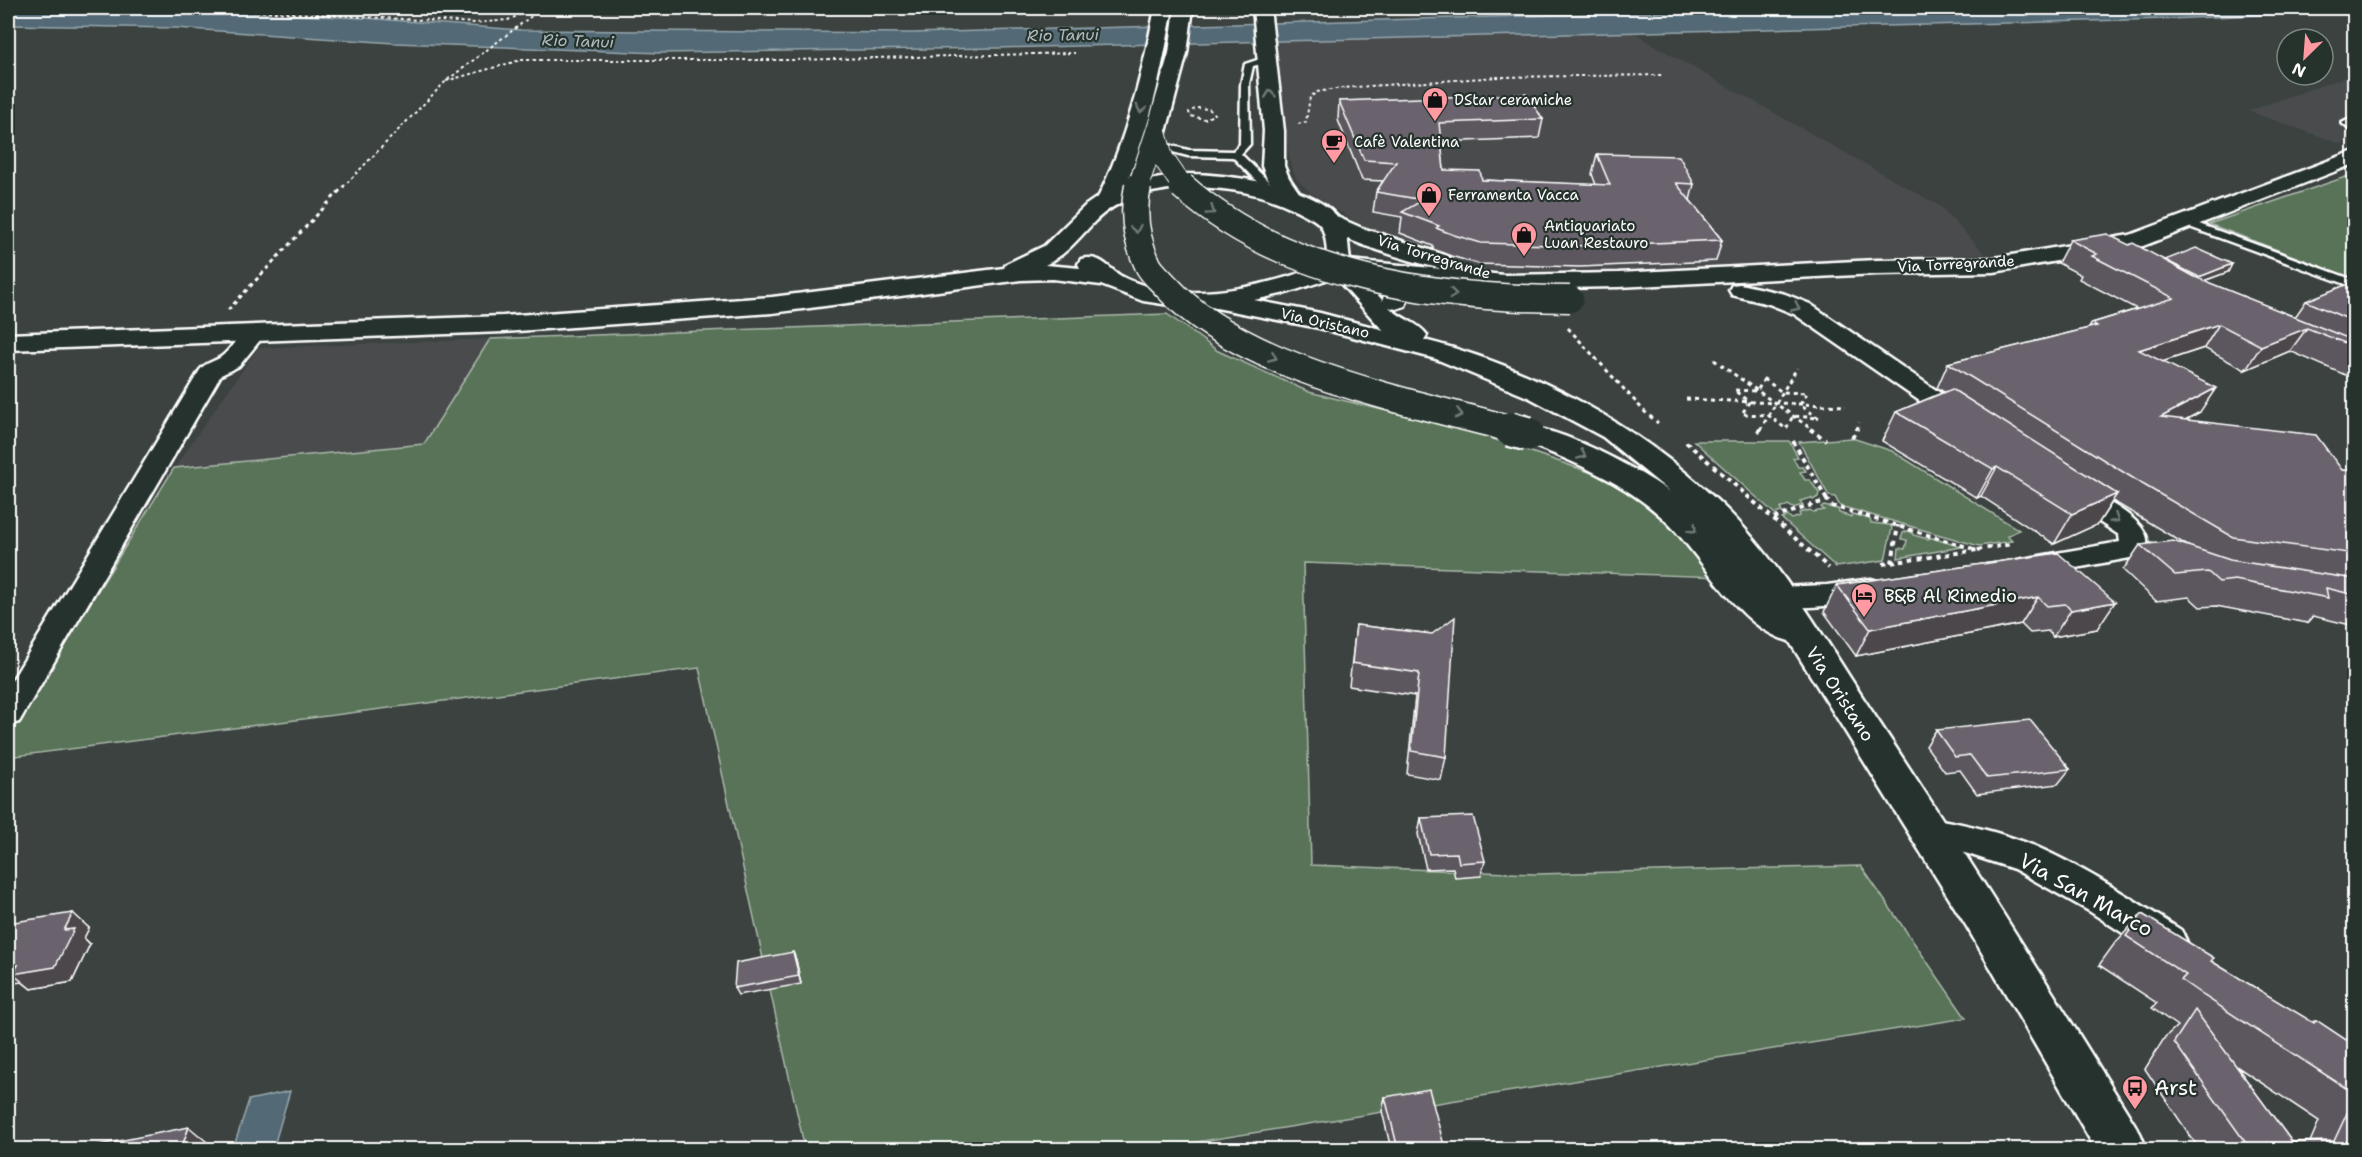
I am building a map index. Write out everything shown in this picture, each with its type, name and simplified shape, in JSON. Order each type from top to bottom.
[{"type":"main road","points":[[1164,8],[1134,220],[1144,256],[1163,286],[1183,304],[1239,342],[1272,357],[1344,382],[1528,434],[1604,465],[1648,491],[1682,518],[1753,601],[1809,645]]},
{"type":"main road","points":[[1108,200],[1128,156],[1145,134],[1178,52],[1184,8]]},
{"type":"main road","points":[[999,276],[1051,253],[1108,200],[1137,189],[1171,182],[1227,182],[1281,194],[1273,166],[1274,131],[1261,8]]},
{"type":"main road","points":[[1145,134],[1184,188],[1199,203],[1230,224],[1286,250],[1356,275],[1432,291],[1505,298],[1570,299],[1740,290],[1994,265]]},
{"type":"main road","name":"Via Torregrande","points":[[1339,267],[1504,282],[1630,280],[1877,267],[1994,265],[2106,248],[2135,241],[2188,223],[2355,157]]},
{"type":"main road","name":"Via Torregrande","points":[[1281,194],[1354,233],[1465,270],[1541,281]]},
{"type":"main road","points":[[1086,219],[1079,236],[1080,248],[1094,268],[1108,278],[1125,287],[1151,295],[1203,298],[1262,293],[1309,280],[1339,267],[1339,253],[1330,221]]},
{"type":"main road","name":"Via Oristano","points":[[1339,267],[1388,321],[1437,347],[1540,392],[1613,431],[1664,470],[1711,512],[1767,579],[1982,914],[2123,1149]]},
{"type":"main road","points":[[8,342],[503,324],[772,304],[999,276],[1053,272],[1108,278]]},
{"type":"main road","points":[[1431,274],[1405,282],[1398,288],[1394,297],[1404,317],[1437,347]]},
{"type":"main road","name":"Via Oristano","points":[[1203,298],[1437,347]]},
{"type":"street","points":[[2106,248],[2137,264]]},
{"type":"street","points":[[1740,290],[1777,298],[1802,309],[1981,431]]},
{"type":"street","points":[[8,713],[212,370],[231,362],[254,334]]},
{"type":"street","points":[[2052,480],[2130,529],[2134,536],[2134,543],[2130,549]]},
{"type":"street","points":[[1998,572],[2130,549],[2151,552],[2202,570]]},
{"type":"street","points":[[1778,597],[1827,595],[1890,571]]},
{"type":"street","name":"Via San Marco","points":[[1930,832],[1962,838],[2025,858],[2102,900],[2201,962]]},
{"type":"lane","points":[[1145,134],[1165,149],[1188,153],[1236,154],[1245,144],[1245,84],[1249,64],[1266,56]]},
{"type":"lane","points":[[2355,120],[2347,123],[2355,130]]},
{"type":"lane","points":[[1171,182],[1183,166],[1188,153]]},
{"type":"lane","points":[[1236,154],[1248,169],[1281,194]]},
{"type":"lane","points":[[2188,223],[2355,284]]},
{"type":"path","points":[[202,8],[476,24],[508,20],[535,8]]},
{"type":"path","points":[[204,336],[284,248],[446,81],[542,8]]},
{"type":"path","points":[[446,81],[521,60],[794,60],[1075,53]]},
{"type":"path","points":[[1274,131],[1306,122],[1310,97],[1317,92],[1342,88],[1498,77],[1663,75]]},
{"type":"path","points":[[1197,108],[1209,109],[1215,114],[1212,117],[1196,118],[1190,116],[1189,112],[1197,108]]},
{"type":"path","points":[[1568,328],[1645,412],[1658,423]]},
{"type":"path","points":[[1714,360],[1826,440]]},
{"type":"path","points":[[1758,433],[1797,368]]},
{"type":"path","points":[[1757,391],[1764,380],[1782,392],[1807,393],[1800,405]]},
{"type":"path","points":[[1749,402],[1734,390],[1757,391]]},
{"type":"path","points":[[1686,399],[1846,406]]},
{"type":"path","points":[[1749,402],[1742,414],[1768,415],[1786,429],[1793,416]]},
{"type":"path","points":[[1793,416],[1819,418],[1800,405]]},
{"type":"path","points":[[1852,438],[1856,434],[1859,422]]},
{"type":"path","points":[[1793,441],[1832,506],[1977,550]]},
{"type":"path","points":[[1686,442],[1834,572]]},
{"type":"path","points":[[1774,518],[1827,500]]},
{"type":"path","points":[[1898,525],[1890,571],[2017,543]]},
{"type":"shaded area","points":[[1634,31],[1648,42],[1940,206],[1985,254],[1632,273],[1492,270],[1428,255],[1357,223],[1310,192],[1297,180],[1291,167],[1281,103],[1277,40]]},
{"type":"shaded area","points":[[2354,76],[2354,139],[2341,144],[2248,111],[2317,87],[2335,87],[2335,81]]},
{"type":"shaded area","points":[[490,339],[424,444],[174,468],[258,348]]},
{"type":"green space","points":[[2354,174],[2354,279],[2209,224]]},
{"type":"green space","points":[[1167,314],[1218,351],[1309,392],[1476,433],[1615,481],[1680,531],[1722,577],[1303,563],[1311,865],[1536,874],[1861,866],[1966,1018],[1153,1149],[805,1149],[699,668],[8,757],[8,736],[174,468],[424,444],[490,339]]},
{"type":"green space","points":[[1852,438],[1892,451],[2019,530],[2007,536],[2012,541],[1979,546],[1840,506],[1835,497],[1829,496],[1799,442]]},
{"type":"green space","points":[[1694,441],[1789,441],[1798,457],[1793,458],[1798,467],[1803,467],[1806,471],[1800,472],[1805,480],[1810,480],[1819,493],[1818,497],[1813,500],[1811,498],[1800,501],[1803,505],[1793,508],[1788,505],[1780,509],[1782,512],[1775,514]]},
{"type":"green space","points":[[1821,507],[1838,509],[1839,513],[1852,517],[1853,514],[1870,519],[1871,523],[1890,525],[1892,528],[1885,560],[1836,567],[1782,519],[1788,516],[1792,519],[1800,516],[1799,513],[1810,510],[1813,512],[1824,510]]},
{"type":"green space","points":[[1912,532],[1913,535],[1928,539],[1929,537],[1961,547],[1898,558],[1899,548],[1905,549],[1907,540],[1901,539],[1903,533]]},
{"type":"water","name":"Rio Tanui","points":[[8,8],[155,9],[365,18],[521,30],[912,33],[1814,8],[2354,8],[2354,11],[2168,19],[998,48],[660,53],[394,43],[175,28],[8,25]]},
{"type":"water","points":[[290,1091],[273,1149],[233,1149],[249,1100]]},
{"type":"building","points":[[1526,94],[1543,119],[1439,123],[1444,170],[1480,171],[1482,180],[1610,185],[1597,154],[1679,156],[1694,184],[1676,183],[1722,240],[1585,246],[1481,243],[1454,235],[1436,228],[1439,226],[1402,212],[1423,200],[1376,192],[1396,162],[1364,160],[1339,101]]},
{"type":"building","points":[[2107,234],[2129,245],[2133,243],[2195,277],[2355,341],[2355,347],[2307,328],[2261,346],[2219,324],[2139,350],[2216,388],[2161,417],[2316,435],[2342,470],[2355,471],[2355,554],[2233,537],[2144,485],[1948,363],[2097,326],[2092,323],[2174,298],[2092,256],[2097,254],[2070,240]]},
{"type":"building","points":[[2196,248],[2232,264],[2199,277],[2165,260]]},
{"type":"building","points":[[2355,281],[2355,322],[2306,301]]},
{"type":"building","points":[[1952,389],[2117,494],[2072,514],[1997,467],[1993,469],[1896,412]]},
{"type":"building","points":[[2173,541],[2230,560],[2355,579],[2355,595],[2326,588],[2328,598],[2235,580],[2219,582],[2208,572],[2175,575],[2140,545]]},
{"type":"building","points":[[2058,553],[2115,602],[2071,610],[2065,604],[2047,606],[2038,597],[1870,629],[1837,585]]},
{"type":"building","points":[[1455,617],[1446,757],[1411,751],[1419,673],[1352,663],[1356,625],[1432,634]]},
{"type":"building","points":[[2030,720],[2070,769],[1987,778],[1970,755],[1955,757],[1936,730]]},
{"type":"building","points":[[1473,816],[1485,861],[1459,863],[1457,853],[1429,854],[1421,818]]},
{"type":"building","points":[[73,913],[64,930],[74,929],[55,967],[13,974],[18,965],[8,967],[8,923]]},
{"type":"building","points":[[2142,914],[2214,958],[2211,961],[2314,1023],[2316,1020],[2355,1046],[2355,1094],[2204,996],[2181,980],[2186,975],[2126,936]]},
{"type":"building","points":[[793,952],[799,976],[734,988],[736,963]]},
{"type":"building","points":[[2195,1010],[2292,1142],[2334,1141],[2355,1096],[2355,1149],[2250,1149],[2174,1042]]},
{"type":"building","points":[[1429,1089],[1445,1149],[1398,1149],[1385,1097]]},
{"type":"building","points":[[189,1127],[181,1149],[79,1149]]},
{"type":"place","name":"DStar ceramiche","points":[[1435,123]]},
{"type":"place","name":"Cafè Valentina","points":[[1334,165]]},
{"type":"place","name":"Ferramenta Vacca","points":[[1429,218]]},
{"type":"place","name":"Antiquariato Luan Restauro","points":[[1524,258]]},
{"type":"place","name":"B&B Al Rimedio","points":[[1864,619]]},
{"type":"place","name":"Arst","points":[[2135,1111]]}]
